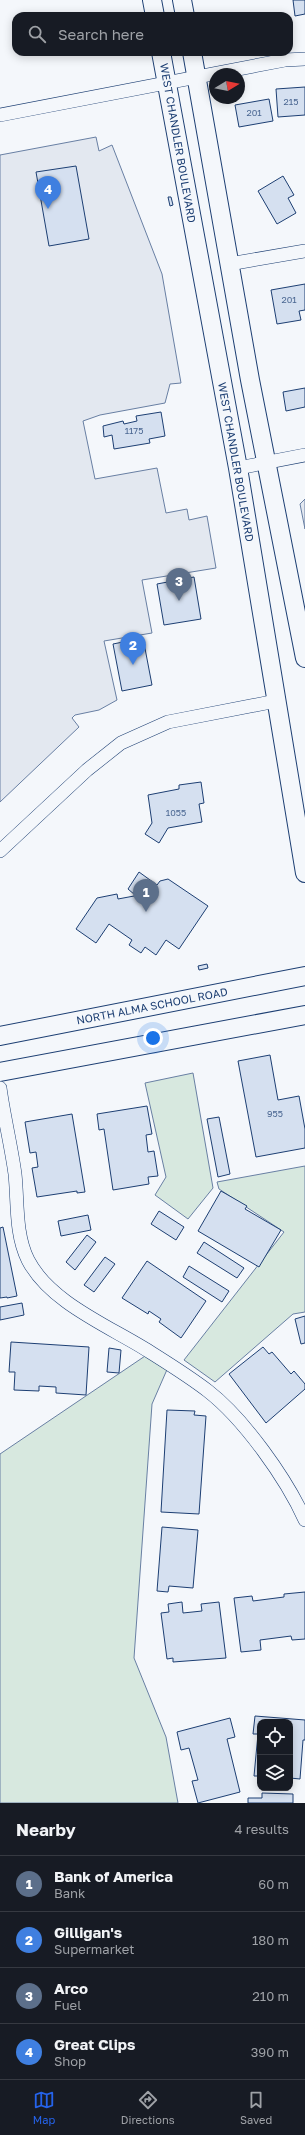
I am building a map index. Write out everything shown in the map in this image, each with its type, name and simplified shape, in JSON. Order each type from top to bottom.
[{"type":"main road","points":[[152,0],[154,12]]},
{"type":"main road","points":[[182,0],[184,12]]},
{"type":"main road","name":"WEST CHANDLER BOULEVARD","points":[[164,56],[181,80],[229,264],[266,463],[305,658]]},
{"type":"main road","name":"WEST CHANDLER BOULEVARD","points":[[190,56],[181,80],[238,468],[305,873]]},
{"type":"main road","name":"NORTH ALMA SCHOOL ROAD","points":[[0,1036],[305,976]]},
{"type":"main road","points":[[0,1072],[305,1015]]},
{"type":"street","points":[[0,114],[285,60],[305,59]]},
{"type":"street","points":[[229,264],[305,251]]},
{"type":"street","points":[[238,468],[305,455]]},
{"type":"street","points":[[0,851],[87,770],[122,743],[168,722],[276,701]]},
{"type":"street","points":[[0,1088],[16,1185],[19,1228],[28,1260],[44,1283],[65,1300],[151,1352],[208,1391],[240,1422],[265,1455],[297,1502],[305,1520]]},
{"type":"shaded area","points":[[96,137],[99,151],[112,145],[162,274],[181,383],[170,384],[165,403],[100,415],[83,421],[95,479],[157,468],[166,513],[187,509],[189,520],[207,516],[216,568],[142,580],[152,633],[104,641],[117,700],[99,710],[75,715],[72,718],[79,727],[0,802],[0,155]]},
{"type":"shaded area","points":[[305,499],[305,529],[300,504]]},
{"type":"shaded area","points":[[193,1073],[213,1188],[188,1219],[155,1195],[166,1177],[145,1083]]},
{"type":"shaded area","points":[[305,1166],[305,1312],[293,1314],[215,1382],[184,1360],[284,1232],[219,1189],[217,1182]]},
{"type":"shaded area","points":[[151,1352],[169,1365],[152,1404],[134,1658],[166,1737],[178,1803],[0,1803],[0,1454]]},
{"type":"building","points":[[293,0],[305,0],[305,14],[295,16]]},
{"type":"building","points":[[305,87],[305,115],[278,117],[276,89]]},
{"type":"building","points":[[269,99],[273,121],[239,127],[235,105]]},
{"type":"building","points":[[76,166],[89,239],[49,246],[36,172]]},
{"type":"building","points":[[283,176],[294,195],[288,198],[296,213],[277,224],[258,191]]},
{"type":"building","points":[[168,197],[171,197],[173,205],[170,206]]},
{"type":"building","points":[[305,284],[305,310],[299,311],[301,320],[277,324],[271,290]]},
{"type":"building","points":[[305,388],[305,407],[286,411],[283,392]]},
{"type":"building","points":[[161,412],[165,436],[149,439],[150,443],[114,449],[112,435],[104,437],[103,426],[123,421],[124,424],[137,421],[136,416]]},
{"type":"building","points":[[194,577],[201,619],[164,625],[157,584]]},
{"type":"building","points":[[143,638],[152,685],[122,691],[113,644]]},
{"type":"building","points":[[201,782],[204,803],[199,804],[202,822],[168,828],[159,843],[145,834],[152,823],[148,795],[179,789],[179,785]]},
{"type":"building","points":[[139,872],[157,885],[160,881],[168,879],[208,906],[179,949],[166,940],[156,955],[145,947],[141,953],[129,945],[132,940],[109,924],[96,943],[76,929],[97,898],[117,894],[118,899],[134,896],[135,895],[128,889]]},
{"type":"building","points":[[207,964],[208,968],[199,970],[198,966]]},
{"type":"building","points":[[270,1055],[278,1100],[299,1096],[305,1129],[305,1148],[256,1157],[238,1061]]},
{"type":"building","points":[[147,1106],[152,1134],[146,1135],[148,1152],[154,1151],[158,1176],[148,1177],[149,1184],[113,1190],[104,1129],[99,1130],[97,1114]]},
{"type":"building","points":[[72,1114],[85,1192],[77,1193],[77,1191],[37,1197],[32,1168],[38,1167],[36,1152],[30,1153],[25,1122]]},
{"type":"building","points":[[219,1117],[230,1174],[218,1177],[207,1119]]},
{"type":"building","points":[[221,1191],[247,1206],[245,1209],[281,1230],[259,1267],[198,1231]]},
{"type":"building","points":[[159,1211],[184,1227],[176,1240],[151,1224]]},
{"type":"building","points":[[88,1215],[91,1230],[61,1236],[58,1221]]},
{"type":"building","points":[[3,1227],[17,1296],[7,1298],[0,1298],[0,1228]]},
{"type":"building","points":[[87,1235],[96,1242],[75,1270],[66,1262]]},
{"type":"building","points":[[204,1242],[244,1268],[237,1278],[197,1253]]},
{"type":"building","points":[[105,1257],[115,1264],[94,1292],[84,1285]]},
{"type":"building","points":[[147,1261],[206,1301],[181,1338],[159,1322],[161,1319],[149,1311],[148,1314],[122,1298]]},
{"type":"building","points":[[189,1266],[229,1291],[222,1302],[183,1277]]},
{"type":"building","points":[[22,1303],[24,1315],[0,1320],[0,1307]]},
{"type":"building","points":[[305,1316],[305,1343],[301,1344],[295,1319]]},
{"type":"building","points":[[11,1342],[89,1347],[86,1395],[56,1393],[56,1387],[39,1386],[39,1391],[14,1390],[15,1372],[9,1372]]},
{"type":"building","points":[[263,1347],[269,1354],[272,1352],[291,1374],[294,1371],[305,1384],[305,1389],[266,1423],[229,1374]]},
{"type":"building","points":[[109,1348],[121,1350],[119,1373],[107,1372]]},
{"type":"building","points":[[167,1410],[195,1411],[194,1415],[206,1416],[199,1514],[161,1512]]},
{"type":"building","points":[[162,1527],[198,1530],[193,1588],[169,1586],[168,1592],[157,1591]]},
{"type":"building","points":[[305,1592],[305,1639],[292,1640],[291,1636],[260,1640],[261,1650],[241,1652],[234,1598],[252,1596],[253,1601],[284,1597],[284,1594]]},
{"type":"building","points":[[182,1602],[183,1613],[202,1611],[201,1604],[219,1602],[226,1658],[173,1662],[173,1658],[167,1659],[161,1613],[169,1612],[168,1604]]},
{"type":"building","points":[[255,1716],[292,1719],[257,1719],[257,1734],[253,1734]]},
{"type":"building","points":[[230,1718],[235,1737],[227,1739],[240,1792],[198,1803],[192,1781],[198,1780],[189,1748],[181,1750],[177,1732]]},
{"type":"building","points":[[293,1719],[305,1720],[305,1740],[303,1740],[300,1779],[293,1778]]},
{"type":"building","points":[[257,1744],[257,1776],[254,1776]]},
{"type":"building","points":[[262,1793],[293,1794],[293,1803],[248,1803],[248,1798],[262,1798]]},
{"type":"place","name":"Great Clips","points":[[48,209]]},
{"type":"place","name":"Arco","points":[[179,601]]},
{"type":"place","name":"Gilligan's","points":[[133,665]]},
{"type":"place","name":"Bank of America","points":[[146,912]]}]
